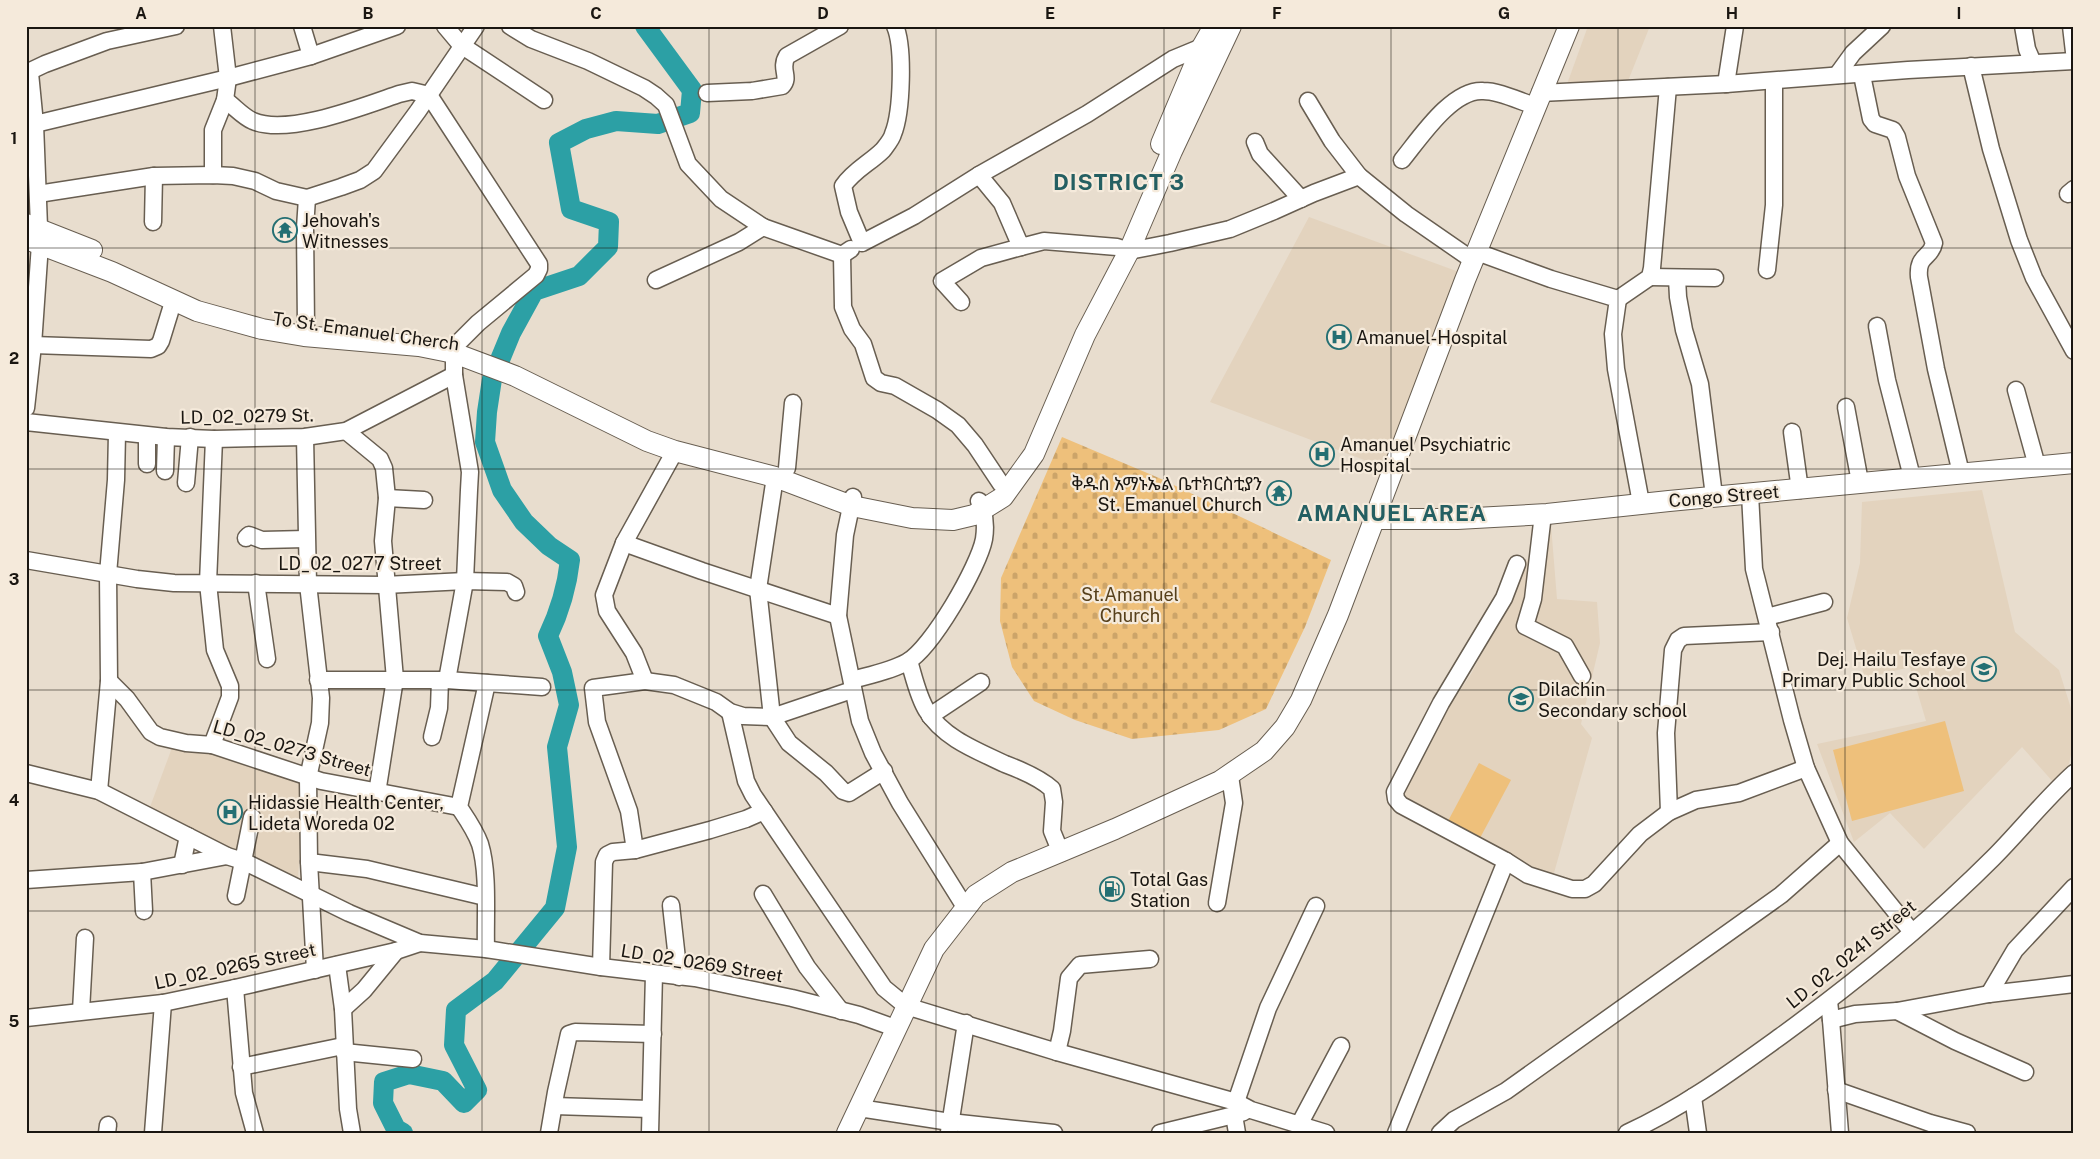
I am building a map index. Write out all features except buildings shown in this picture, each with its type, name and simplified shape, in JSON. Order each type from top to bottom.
[{"type":"main road","points":[[518,370],[676,439],[781,473],[853,502],[920,512],[950,514],[981,506],[1003,497],[1034,454],[1123,249],[1202,47],[1214,26]]},
{"type":"main road","points":[[981,506],[1001,484],[1023,449],[1074,328],[1123,249],[1231,26]]},
{"type":"main road","points":[[847,1133],[934,949],[976,895],[1012,872],[1062,853],[1191,796],[1230,776],[1264,751],[1285,727],[1300,700],[1338,615],[1421,394],[1567,27]]},
{"type":"main road","name":"To St. Emanuel Cherch","points":[[33,233],[173,302],[232,321],[304,336],[456,348]]},
{"type":"main road","name":"To St. Emanuel Cherch","points":[[33,233],[205,300],[255,315],[306,326],[414,335],[518,370]]},
{"type":"main road","points":[[518,370],[647,441],[675,451],[781,473]]},
{"type":"main road","name":"Congo Street","points":[[1374,519],[1457,519],[1606,509],[1641,503],[1800,490],[1860,482],[2074,463]]},
{"type":"street","points":[[26,408],[33,345],[33,233],[38,194],[35,124],[28,73],[45,64],[107,41],[176,26]]},
{"type":"street","points":[[213,174],[213,130],[226,100],[228,78],[222,26]]},
{"type":"street","points":[[302,26],[311,56]]},
{"type":"street","points":[[35,124],[228,78],[311,56],[397,26]]},
{"type":"street","points":[[445,26],[462,45],[544,100]]},
{"type":"street","points":[[38,194],[154,176],[213,174],[255,181],[276,191],[307,198],[342,187],[360,180],[374,171],[476,26]]},
{"type":"street","points":[[510,26],[531,39],[588,61],[644,88],[666,105],[688,164],[721,199],[763,227],[842,254],[914,216],[979,175],[1087,114],[1173,59],[1202,47]]},
{"type":"street","points":[[707,93],[752,92],[782,86],[786,77],[783,68],[786,56],[840,26]]},
{"type":"street","points":[[862,244],[849,212],[843,186],[860,167],[882,150],[893,134],[898,106],[900,50],[895,26]]},
{"type":"street","points":[[1726,84],[1735,26]]},
{"type":"street","points":[[1836,75],[1853,53],[1882,26]]},
{"type":"street","points":[[2023,26],[2027,50],[2034,63]]},
{"type":"street","points":[[2071,26],[2074,52]]},
{"type":"street","points":[[1402,160],[1454,101],[1471,92],[1483,90],[1538,100],[1668,87],[1971,66],[2074,61]]},
{"type":"street","points":[[1971,66],[1991,149],[2019,240],[2034,278],[2074,351]]},
{"type":"street","points":[[1862,75],[1871,119],[1875,124],[1893,130],[1897,137],[1907,176],[1934,243],[1918,268],[1919,278],[1936,369],[1961,473]]},
{"type":"street","points":[[1767,270],[1774,204],[1774,81]]},
{"type":"street","points":[[1650,277],[1654,257],[1668,87]]},
{"type":"street","points":[[226,100],[252,120],[262,123],[287,124],[314,120],[412,91],[429,95],[539,264],[536,275],[478,323],[456,348],[454,375],[470,472],[465,581],[432,737]]},
{"type":"street","points":[[1308,101],[1332,141],[1359,176],[1406,214],[1476,257],[1618,299]]},
{"type":"street","points":[[1255,142],[1260,154],[1301,199]]},
{"type":"street","points":[[979,175],[1002,203],[1021,247]]},
{"type":"street","points":[[153,222],[154,176]]},
{"type":"street","points":[[961,302],[942,281],[981,258],[1044,241],[1123,249],[1230,228],[1359,176]]},
{"type":"street","points":[[306,326],[305,228],[307,198]]},
{"type":"street","points":[[656,280],[739,242],[763,227]]},
{"type":"street","points":[[842,254],[843,307],[852,329],[863,344],[874,378],[881,383],[895,386],[937,410],[958,425],[975,445],[1001,484]]},
{"type":"street","points":[[1641,503],[1616,369],[1612,334],[1618,299],[1650,277],[1715,278]]},
{"type":"street","points":[[1677,278],[1678,297],[1684,330],[1700,384],[1714,496]]},
{"type":"street","points":[[33,345],[152,349],[158,346],[161,341],[173,302]]},
{"type":"street","points":[[1877,326],[1887,380],[1912,477]]},
{"type":"street","name":"LD_02_0279 St.","points":[[26,422],[147,436],[214,439],[305,437],[346,431],[454,375]]},
{"type":"street","points":[[2016,390],[2037,466]]},
{"type":"street","points":[[794,403],[758,589],[772,718],[790,743],[826,773],[843,791],[849,793],[884,771]]},
{"type":"street","points":[[1846,407],[1860,482]]},
{"type":"street","points":[[346,431],[380,459],[384,468],[387,498],[383,541],[395,679],[377,792]]},
{"type":"street","points":[[1792,432],[1800,490]]},
{"type":"street","points":[[99,791],[109,681],[108,574],[118,433]]},
{"type":"street","points":[[147,436],[147,464]]},
{"type":"street","points":[[164,471],[166,437]]},
{"type":"street","points":[[186,483],[190,437]]},
{"type":"street","points":[[305,437],[308,584],[321,698],[321,717],[308,778],[310,894],[315,970]]},
{"type":"street","points":[[212,745],[230,697],[230,686],[215,650],[208,584],[214,439]]},
{"type":"street","points":[[645,681],[634,653],[607,611],[604,596],[624,543],[675,451]]},
{"type":"street","points":[[1750,494],[1754,569],[1806,768],[1840,843],[1912,932]]},
{"type":"street","points":[[387,498],[424,500]]},
{"type":"street","points":[[853,502],[845,535],[838,616],[860,721],[873,753],[900,803],[965,907]]},
{"type":"street","points":[[635,850],[629,811],[597,722],[593,688],[645,681],[674,685],[716,702],[730,712],[743,716],[772,718],[908,661],[933,636],[975,567],[984,539],[981,506]]},
{"type":"street","points":[[1543,514],[1533,599],[1525,626],[1565,646],[1582,676]]},
{"type":"street","points":[[246,538],[249,535],[262,540],[306,539]]},
{"type":"street","points":[[624,543],[838,616]]},
{"type":"street","name":"LD_02_0277 Street","points":[[26,560],[174,583],[386,585],[465,581],[507,582],[514,586],[516,592]]},
{"type":"street","points":[[1517,564],[1504,598],[1441,703],[1395,792],[1396,799],[1402,805],[1506,861],[1528,875],[1572,888],[1585,889],[1594,884],[1640,834],[1669,812],[1696,800],[1739,792],[1806,768]]},
{"type":"street","name":"LD_02_0277 Street","points":[[256,583],[267,659]]},
{"type":"street","points":[[1669,812],[1666,733],[1673,650],[1678,640],[1684,636],[1769,625],[1824,602]]},
{"type":"street","points":[[908,661],[926,709],[930,716],[950,735],[1020,770],[1052,789],[1054,802],[1052,831],[1062,853]]},
{"type":"street","points":[[318,680],[444,680],[542,688]]},
{"type":"street","name":"LD_02_0273 Street","points":[[109,681],[127,699],[151,732],[160,737],[186,743],[212,745],[308,778],[459,807]]},
{"type":"street","points":[[930,716],[981,682]]},
{"type":"street","points":[[487,684],[459,807],[473,827],[480,845],[493,950]]},
{"type":"street","points":[[730,712],[746,781],[764,811],[884,988],[906,1006],[966,1023],[1235,1108],[1251,1110],[1326,1133]]},
{"type":"street","name":"LD_02_0269 Street","points":[[26,773],[99,791],[227,856],[243,861],[349,913],[420,943],[493,950],[754,990],[841,1011],[895,1028]]},
{"type":"street","name":"LD_02_0241 Street","points":[[1627,1133],[1662,1117],[1693,1097],[1829,1001],[1912,932],[1992,859],[2074,773]]},
{"type":"street","points":[[1217,903],[1234,803],[1230,776]]},
{"type":"street","points":[[600,967],[604,862],[608,855],[614,852],[635,850],[710,830],[746,819],[764,811]]},
{"type":"street","points":[[236,896],[252,817]]},
{"type":"street","points":[[182,865],[188,836]]},
{"type":"street","points":[[1440,1133],[1454,1120],[1506,1091],[1781,895],[1840,843]]},
{"type":"street","points":[[26,880],[142,872],[227,856]]},
{"type":"street","points":[[1396,1133],[1506,861]]},
{"type":"street","points":[[309,862],[367,869],[485,897]]},
{"type":"street","points":[[142,872],[144,911]]},
{"type":"street","points":[[1989,994],[2015,950],[2074,887]]},
{"type":"street","points":[[763,894],[807,967],[841,1011]]},
{"type":"street","points":[[670,905],[679,977]]},
{"type":"street","points":[[1237,1133],[1235,1108],[1268,1008],[1316,906]]},
{"type":"street","points":[[81,1011],[85,938]]},
{"type":"street","name":"LD_02_0265 Street","points":[[26,1018],[163,1003],[338,965],[396,951],[420,943]]},
{"type":"street","points":[[343,1009],[364,990],[396,951]]},
{"type":"street","points":[[1057,1052],[1062,1031],[1069,978],[1072,972],[1080,965],[1150,959]]},
{"type":"street","points":[[338,965],[343,1009],[348,1109],[352,1133]]},
{"type":"street","points":[[650,1133],[654,974]]},
{"type":"street","points":[[1831,1020],[1855,1014],[1897,1011],[1989,994],[2074,984]]},
{"type":"street","points":[[235,988],[244,1093],[255,1133]]},
{"type":"street","points":[[1829,1001],[1836,1090],[1842,1132]]},
{"type":"street","points":[[153,1133],[163,1003]]},
{"type":"street","points":[[1897,1011],[1955,1041],[2024,1072]]},
{"type":"street","points":[[949,1127],[966,1023]]},
{"type":"street","points":[[549,1133],[569,1034],[575,1032],[653,1034]]},
{"type":"street","points":[[1299,1125],[1341,1046]]},
{"type":"street","points":[[241,1068],[344,1049],[413,1059]]},
{"type":"street","points":[[1836,1090],[1930,1123],[1967,1133]]},
{"type":"street","points":[[1693,1097],[1698,1133]]},
{"type":"street","points":[[554,1106],[650,1109]]},
{"type":"street","points":[[859,1108],[949,1127],[1054,1133]]},
{"type":"street","points":[[1164,1132],[1235,1108]]},
{"type":"shaded area","points":[[1588,26],[1650,26],[1628,81],[1566,87]]},
{"type":"shaded area","name":"Amanuel-Hospital","points":[[1309,217],[1459,272],[1383,467],[1210,402]]},
{"type":"shaded area","name":"Dej. Hailu Tesfaye Primary Public School","points":[[1982,490],[2015,632],[2059,670],[2074,718],[2074,740],[2069,764],[2054,783],[2022,747],[1924,849],[1890,813],[1854,842],[1817,744],[1926,721],[1910,667],[1865,678],[1847,618],[1860,563],[1862,502]]},
{"type":"shaded area","name":"Dilachin Secondary school","points":[[1542,525],[1551,525],[1557,599],[1597,602],[1600,643],[1581,724],[1592,738],[1552,880],[1390,797],[1471,674],[1512,596]]},
{"type":"shaded area","name":"Hidassie Health Center, Lideta Woreda 02","points":[[186,743],[298,782],[303,791],[298,879],[250,860],[150,807],[173,745]]},
{"type":"green space","name":"St.Amanuel Church","points":[[1062,437],[1159,478],[1331,560],[1305,627],[1266,709],[1219,730],[1132,739],[1075,720],[1034,701],[1012,667],[1000,621],[1001,578]]},
{"type":"green space","points":[[1945,721],[1964,791],[1852,821],[1833,750]]},
{"type":"green space","points":[[1479,763],[1511,780],[1480,838],[1448,821]]},
{"type":"waterway","points":[[403,1133],[396,1129],[383,1103],[384,1082],[409,1074],[443,1081],[464,1103],[477,1090],[454,1045],[456,1010],[495,981],[555,908],[567,847],[557,747],[569,705],[562,672],[548,636],[562,599],[570,560],[549,546],[524,522],[502,490],[485,442],[487,412],[492,379],[511,333],[534,291],[579,276],[608,247],[609,222],[571,209],[559,143],[586,129],[616,121],[658,124],[690,113],[692,90],[645,26]]},
{"type":"place","name":"Jehovah's Witnesses","points":[[285,230]]},
{"type":"place","name":"Amanuel-Hospital","points":[[1339,337]]},
{"type":"place","name":"Amanuel Psychiatric Hospital","points":[[1322,454]]},
{"type":"place","name":"ቅዱስ አማኑኤል ቤተክርስቲያን St. Emanuel Church","points":[[1279,493]]},
{"type":"place","name":"Dej. Hailu Tesfaye Primary Public School","points":[[1984,669]]},
{"type":"place","name":"Dilachin Secondary school","points":[[1521,699]]},
{"type":"place","name":"Hidassie Health Center, Lideta Woreda 02","points":[[230,812]]},
{"type":"place","name":"Total Gas Station","points":[[1112,889]]},
{"type":"district","name":"DISTRICT 3","points":[[1119,182]]},
{"type":"district","name":"AMANUEL AREA","points":[[1392,513]]}]
